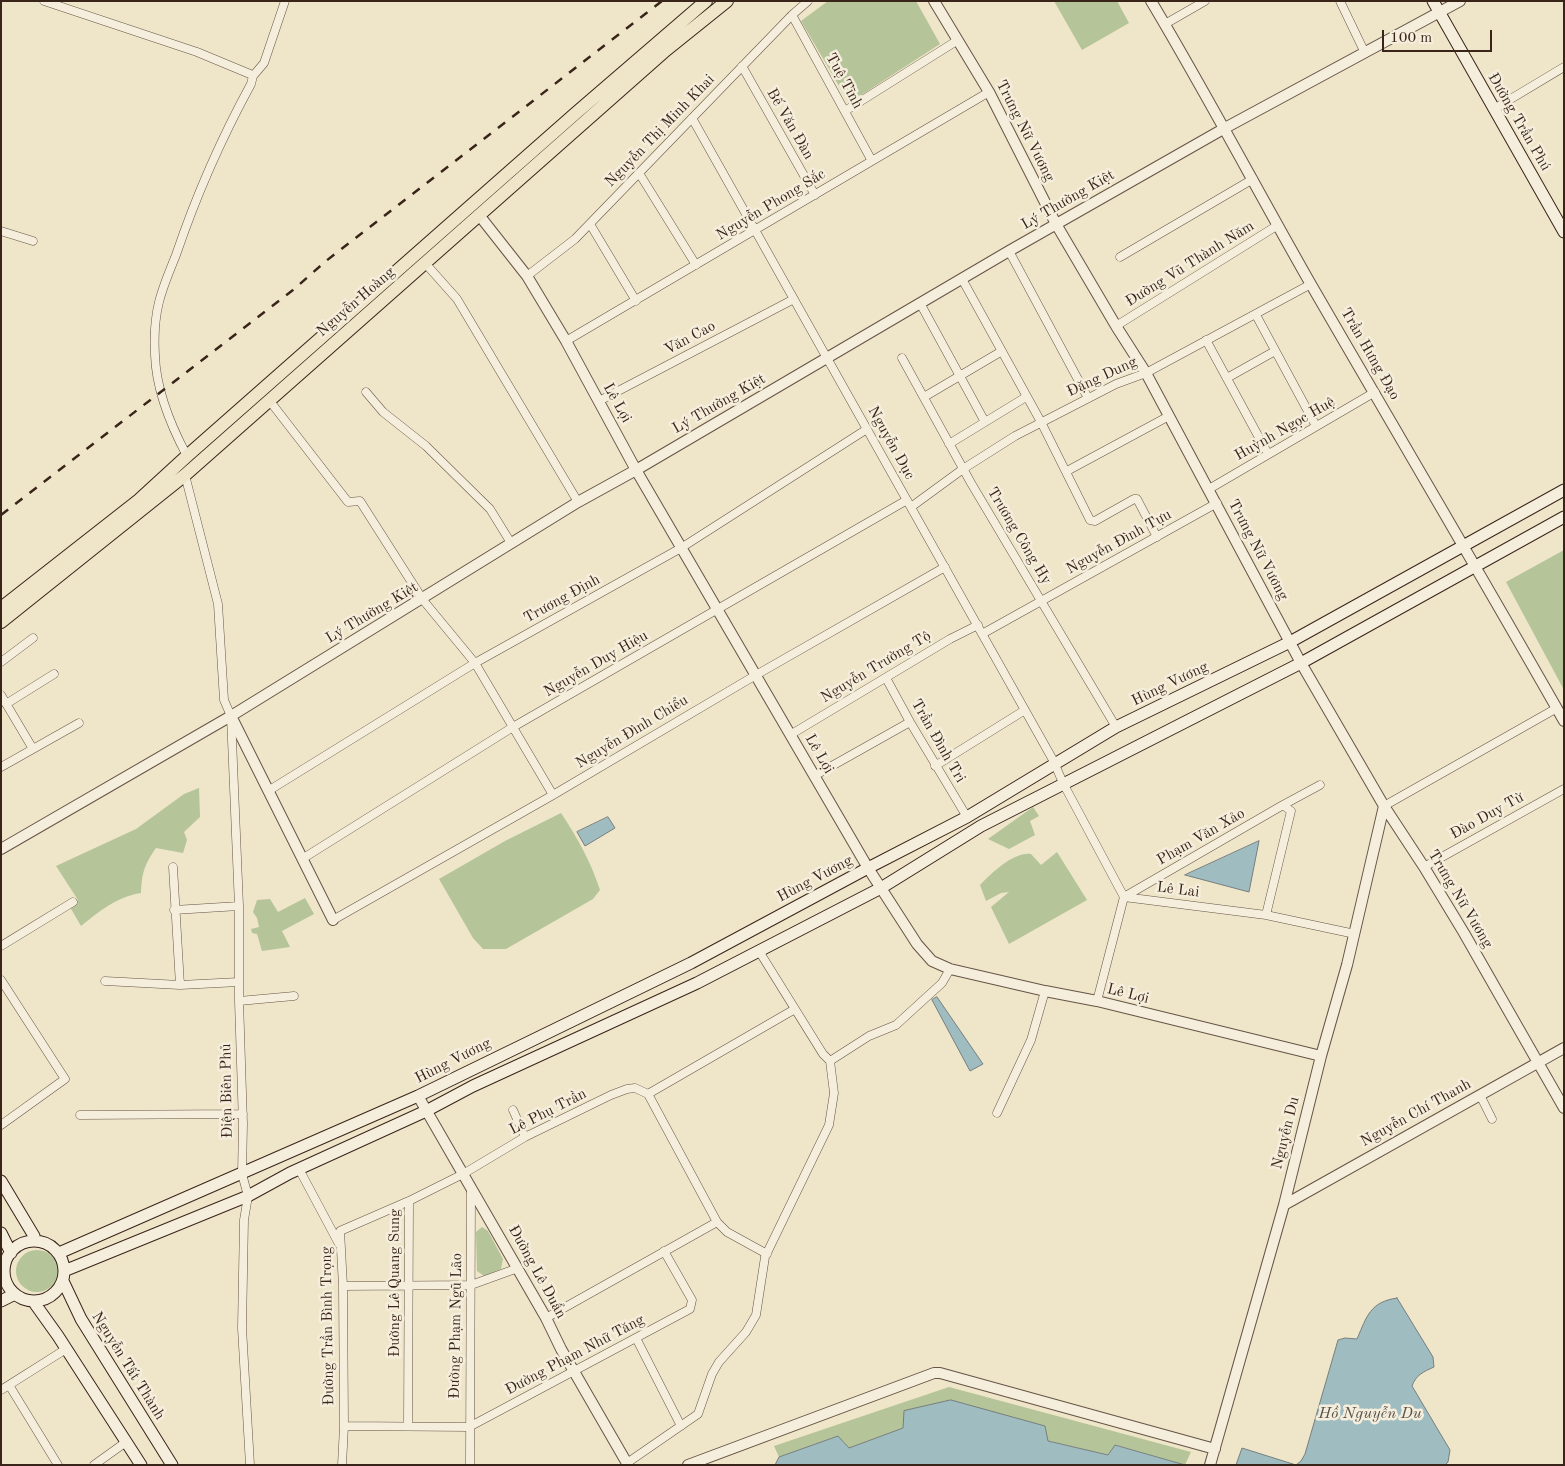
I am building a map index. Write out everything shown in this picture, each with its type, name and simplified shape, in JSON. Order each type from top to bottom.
[{"type":"highway","name":"Nguyễn Hoàng","points":[[1,622],[185,475],[269,400],[326,341],[576,113],[706,1]]},
{"type":"highway","name":"Nguyễn Hoàng","points":[[1,608],[139,500],[187,456],[326,341],[425,263],[666,50],[727,1]]},
{"type":"main road","name":"Đường Trần Phú","points":[[1433,1],[1564,232]]},
{"type":"main road","name":"Hùng Vương","points":[[59,1253],[418,1096],[691,963],[967,817],[1116,727],[1290,642],[1564,490]]},
{"type":"main road","name":"Hùng Vương","points":[[63,1276],[248,1196],[299,1169],[426,1111],[473,1086],[697,983],[880,888],[981,826],[1301,663],[1564,517]]},
{"type":"main road","points":[[1,1181],[39,1239]]},
{"type":"main road","points":[[1,1197],[39,1239],[59,1253],[63,1262],[63,1276],[58,1289],[51,1296],[33,1301],[23,1299],[15,1294],[3,1280],[6,1261],[5,1241],[18,1246],[39,1239]]},
{"type":"main road","name":"Nguyễn Tất Thành","points":[[63,1276],[81,1320],[172,1465]]},
{"type":"main road","points":[[1,1301],[15,1294]]},
{"type":"main road","points":[[33,1301],[141,1465]]},
{"type":"street","points":[[44,1],[197,52],[253,76]]},
{"type":"street","points":[[187,456],[177,438],[161,390],[155,357],[159,302],[192,207],[228,127],[251,84],[253,76],[264,63],[285,1]]},
{"type":"street","name":"Nguyễn Thị Minh Khai","points":[[527,276],[575,240],[742,66],[808,1]]},
{"type":"street","name":"Trưng Nữ Vương","points":[[934,1],[989,92],[1056,224],[1146,373],[1301,663],[1384,806],[1424,866],[1464,933],[1564,1108]]},
{"type":"street","name":"Trần Hưng Đạo","points":[[1151,1],[1225,128],[1311,284],[1464,545],[1564,721]]},
{"type":"street","points":[[1165,24],[1205,1]]},
{"type":"street","points":[[1340,1],[1364,53]]},
{"type":"street","name":"Lý Thường Kiệt","points":[[1,848],[231,716],[423,600],[578,502],[1056,224],[1225,128],[1460,1]]},
{"type":"street","name":"Tuệ Tĩnh","points":[[792,15],[872,161]]},
{"type":"street","points":[[845,112],[958,40]]},
{"type":"street","name":"Bế Văn Đàn","points":[[742,66],[815,195]]},
{"type":"street","points":[[1494,109],[1564,67]]},
{"type":"street","name":"Nguyễn Phong Sắc","points":[[566,341],[989,92]]},
{"type":"street","name":"Nguyễn Dục","points":[[692,118],[1025,710],[1063,783]]},
{"type":"street","points":[[639,173],[696,266]]},
{"type":"street","points":[[1120,256],[1253,179]]},
{"type":"street","name":"Lê Lợi","points":[[479,215],[527,276],[566,341],[636,470],[868,868],[917,944],[932,961],[950,968],[1045,991],[1097,1001],[1321,1056]]},
{"type":"street","points":[[590,224],[636,301]]},
{"type":"street","name":"Đường Vũ Thành Năm","points":[[1116,326],[1278,225]]},
{"type":"street","points":[[1,231],[33,241]]},
{"type":"street","points":[[1010,251],[1088,398]]},
{"type":"street","points":[[425,263],[457,298],[578,502]]},
{"type":"street","points":[[962,279],[1041,422],[1092,522],[1136,499],[1157,536]]},
{"type":"street","name":"Đặng Dung","points":[[909,504],[1015,436],[1116,384],[1146,373],[1311,284]]},
{"type":"street","name":"Văn Cao","points":[[599,401],[794,299]]},
{"type":"street","points":[[920,303],[986,422]]},
{"type":"street","points":[[1256,315],[1316,426]]},
{"type":"street","points":[[1206,340],[1268,454]]},
{"type":"street","points":[[924,397],[1002,351]]},
{"type":"street","points":[[1227,378],[1275,351]]},
{"type":"street","name":"Trương Công Hy","points":[[902,358],[963,470],[1116,727]]},
{"type":"street","points":[[366,392],[384,412],[426,446],[490,509],[511,543]]},
{"type":"street","name":"Huỳnh Ngọc Huệ","points":[[1209,489],[1375,392]]},
{"type":"street","points":[[949,444],[1026,397]]},
{"type":"street","points":[[269,400],[348,502],[360,501],[423,600],[475,663],[553,795]]},
{"type":"street","points":[[1067,471],[1169,416]]},
{"type":"street","name":"Trương Định","points":[[268,791],[475,663],[682,548],[867,429]]},
{"type":"street","name":"Điện Biên Phủ","points":[[185,475],[218,604],[224,700],[231,716],[239,906],[239,1001],[243,1114],[242,1174],[248,1196],[244,1229],[242,1328],[250,1465]]},
{"type":"street","name":"Nguyễn Đình Tựu","points":[[982,634],[1217,503]]},
{"type":"street","name":"Nguyễn Duy Hiệu","points":[[302,859],[513,728],[718,610],[909,504]]},
{"type":"street","name":"Nguyễn Đình Chiểu","points":[[332,920],[553,795],[756,675],[945,567]]},
{"type":"street","name":"Nguyễn Trường Tộ","points":[[790,734],[950,639],[978,626]]},
{"type":"street","points":[[1,662],[33,638]]},
{"type":"street","points":[[6,704],[54,674]]},
{"type":"street","name":"Trần Đình Tri","points":[[886,678],[935,766],[967,817]]},
{"type":"street","points":[[1,696],[33,749]]},
{"type":"street","points":[[1384,806],[1556,708]]},
{"type":"street","points":[[935,766],[1025,710]]},
{"type":"street","points":[[231,716],[332,920]]},
{"type":"street","points":[[1,767],[78,722]]},
{"type":"street","points":[[814,776],[910,722]]},
{"type":"street","points":[[1063,783],[1124,897],[1097,1001]]},
{"type":"street","name":"Phạm Văn Xảo","points":[[1124,897],[1320,784]]},
{"type":"street","name":"Đào Duy Từ","points":[[1424,866],[1564,789]]},
{"type":"street","points":[[1266,915],[1291,812],[1283,805]]},
{"type":"street","name":"Nguyễn Du","points":[[1210,1465],[1284,1205],[1321,1056],[1355,934],[1384,806]]},
{"type":"street","points":[[173,867],[174,910],[180,985]]},
{"type":"street","name":"Lê Lai","points":[[1124,897],[1266,915],[1355,934]]},
{"type":"street","points":[[1,946],[73,902]]},
{"type":"street","points":[[174,910],[239,906]]},
{"type":"street","points":[[627,1464],[698,1414],[712,1374],[719,1362],[746,1332],[756,1315],[763,1265],[767,1254],[829,1125],[834,1093],[830,1061],[759,951]]},
{"type":"street","points":[[830,1061],[869,1036],[896,1024],[942,983],[950,968]]},
{"type":"street","points":[[1,980],[65,1079],[1,1125]]},
{"type":"street","points":[[105,981],[180,985],[239,982]]},
{"type":"street","points":[[997,1113],[1031,1040],[1045,991]]},
{"type":"street","points":[[239,1001],[294,996]]},
{"type":"street","points":[[767,1254],[727,1232],[717,1222],[648,1094],[795,1009]]},
{"type":"street","name":"Nguyễn Chí Thanh","points":[[1284,1205],[1564,1048]]},
{"type":"street","name":"Lê Phụ Trần","points":[[463,1174],[526,1137],[627,1089],[635,1088],[648,1094]]},
{"type":"street","points":[[1480,1095],[1492,1120]]},
{"type":"street","name":"Đường Lê Duẩn","points":[[418,1096],[518,1268],[574,1372],[627,1464]]},
{"type":"street","points":[[513,1110],[526,1137]]},
{"type":"street","points":[[80,1115],[243,1114]]},
{"type":"street","points":[[299,1169],[340,1246]]},
{"type":"street","name":"Đường Lê Quang Sung","points":[[408,1426],[409,1201],[463,1174]]},
{"type":"street","name":"Đường Phạm Ngũ Lão","points":[[470,1465],[471,1187]]},
{"type":"street","name":"Đường Trần Bình Trọng","points":[[342,1465],[344,1426],[343,1286],[340,1231],[409,1201]]},
{"type":"street","points":[[546,1318],[717,1222]]},
{"type":"street","name":"Đường Phạm Nhữ Tăng","points":[[469,1427],[690,1309],[692,1300],[664,1252]]},
{"type":"street","points":[[343,1286],[471,1285],[518,1268]]},
{"type":"street","points":[[636,1338],[680,1426]]},
{"type":"street","points":[[1,1390],[66,1349]]},
{"type":"street","points":[[688,1465],[934,1373],[940,1373],[1215,1449]]},
{"type":"street","points":[[9,1385],[58,1465]]},
{"type":"street","points":[[344,1426],[469,1427]]},
{"type":"street","points":[[94,1465],[126,1442]]},
{"type":"green space","points":[[828,1],[916,1],[940,44],[849,103],[801,21]]},
{"type":"green space","points":[[1054,1],[1117,1],[1129,23],[1082,50]]},
{"type":"green space","points":[[1564,550],[1564,690],[1506,582]]},
{"type":"green space","points":[[199,788],[200,817],[184,832],[187,840],[183,853],[156,848],[144,869],[141,893],[116,901],[81,926],[70,907],[78,900],[56,866],[136,829],[184,794]]},
{"type":"green space","points":[[1033,807],[1039,816],[1030,821],[1035,835],[1009,849],[988,839]]},
{"type":"green space","points":[[561,813],[583,850],[600,890],[593,899],[506,949],[483,949],[473,938],[439,879],[505,841]]},
{"type":"green space","points":[[1057,852],[1087,900],[1009,944],[991,907],[1009,892],[1001,893],[986,901],[980,885],[1003,864],[1017,856],[1031,854],[1041,865]]},
{"type":"green space","points":[[305,898],[314,914],[282,931],[290,947],[262,951],[257,934],[252,933],[251,929],[259,927],[253,912],[257,900],[270,899],[278,912]]},
{"type":"green space","points":[[482,1227],[488,1231],[503,1259],[501,1269],[484,1276],[477,1271],[476,1232]]},
{"type":"green space","points":[[41,1250],[49,1253],[55,1259],[58,1271],[55,1283],[49,1289],[33,1292],[25,1289],[19,1283],[16,1267],[19,1259],[25,1253]]},
{"type":"green space","points":[[949,1387],[1191,1452],[1185,1465],[1116,1445],[1108,1455],[1048,1441],[903,1428],[849,1448],[838,1436],[779,1457],[774,1446]]},
{"type":"water","points":[[608,817],[615,828],[585,846],[577,832]]},
{"type":"water","points":[[1259,841],[1249,892],[1185,875]]},
{"type":"water","points":[[937,997],[983,1064],[970,1071],[932,1000]]},
{"type":"water","name":"Hồ Nguyễn Du","points":[[1397,1298],[1433,1357],[1434,1367],[1420,1374],[1412,1386],[1450,1450],[1448,1462],[1445,1465],[1296,1465],[1305,1454],[1338,1340],[1345,1338],[1357,1339],[1371,1311],[1381,1303]]},
{"type":"water","points":[[951,1400],[1045,1426],[1048,1441],[1108,1455],[1115,1445],[1185,1465],[775,1465],[779,1457],[838,1436],[849,1448],[903,1428],[904,1411]]},
{"type":"water","points":[[1242,1448],[1296,1465],[1236,1465]]},
{"type":"railway","points":[[1,515],[293,290],[326,261],[662,1]]}]
